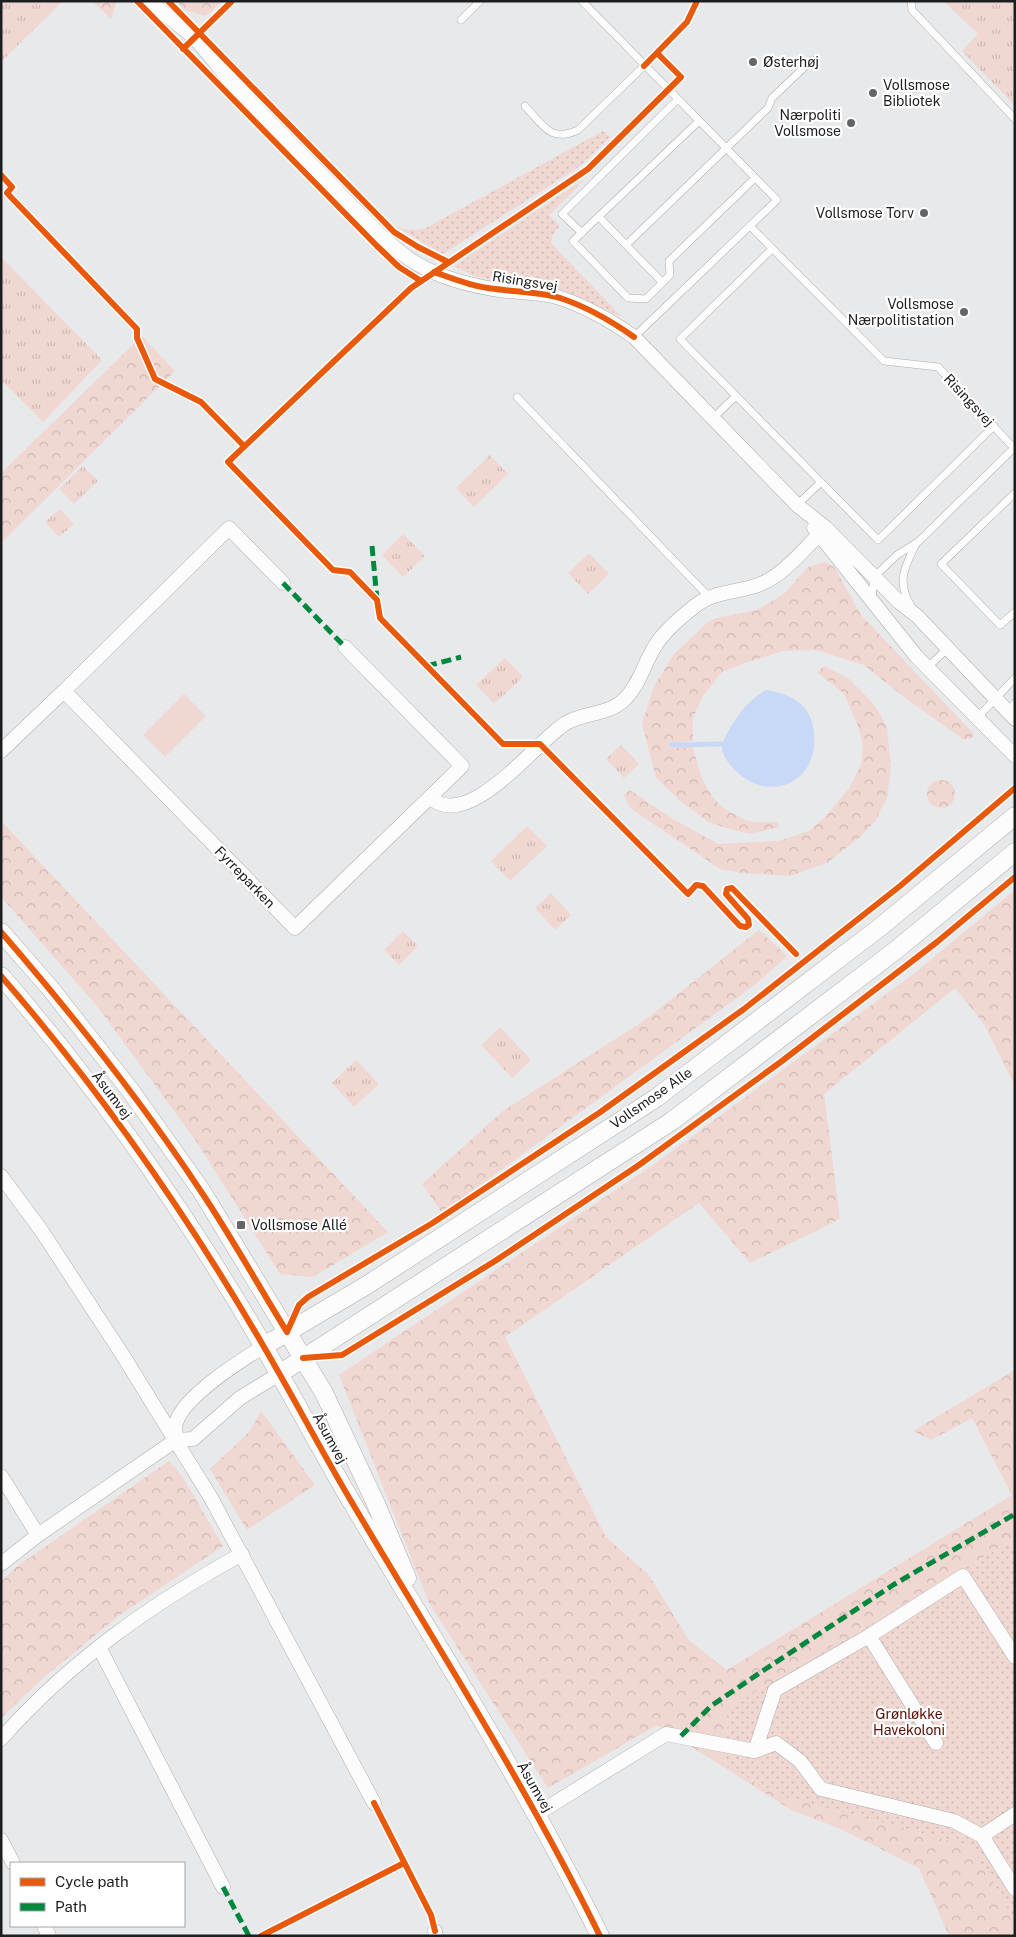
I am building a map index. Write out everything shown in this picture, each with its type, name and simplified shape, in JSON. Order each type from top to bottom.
[{"type":"street","name":"Risingsvej","points":[[151,1],[195,38],[233,84],[381,236],[408,258],[434,272],[462,282],[494,289],[555,297],[583,306],[606,318],[634,337],[822,531],[899,602],[917,616],[995,698],[1012,711]]},
{"type":"street","points":[[1,751],[229,528],[284,583]]},
{"type":"street","name":"Risingsvej","points":[[822,531],[872,600],[928,668],[1015,756]]},
{"type":"street","points":[[430,797],[436,803],[452,806],[476,798],[491,790],[548,737],[566,724],[573,720],[605,711],[618,704],[635,686],[653,649],[662,637],[696,605],[709,598],[764,582],[777,574],[822,531]]},
{"type":"street","name":"Fyrreparken","points":[[64,691],[295,928],[462,766],[345,647]]},
{"type":"street","name":"Vollsmose Alle","points":[[264,1346],[367,1285],[656,1098],[879,928],[1015,816]]},
{"type":"street","name":"Vollsmose Alle","points":[[279,1374],[672,1121],[896,950],[1015,852]]},
{"type":"street","name":"Åsumvej","points":[[1,932],[50,988],[130,1090],[201,1190],[324,1393],[370,1490],[436,1645]]},
{"type":"street","name":"Åsumvej","points":[[1,976],[101,1100],[140,1153],[172,1199],[264,1346],[349,1497],[538,1814],[600,1936]]},
{"type":"street","points":[[1,1176],[41,1230],[176,1440],[242,1554],[374,1802]]},
{"type":"street","points":[[176,1440],[175,1424],[184,1409],[203,1388],[225,1371],[264,1346]]},
{"type":"street","points":[[1,1564],[38,1535],[176,1440],[193,1439],[240,1398],[279,1374]]},
{"type":"street","points":[[1,1476],[38,1535]]},
{"type":"street","points":[[1,1739],[31,1706],[99,1646],[130,1622],[161,1601],[242,1554]]},
{"type":"street","points":[[755,1751],[775,1690],[868,1636],[963,1576],[1015,1657]]},
{"type":"street","points":[[868,1636],[936,1743]]},
{"type":"street","points":[[99,1646],[224,1887]]},
{"type":"street","points":[[538,1814],[666,1734],[755,1751],[776,1743],[800,1761],[821,1789],[954,1821],[982,1836],[1015,1889]]},
{"type":"street","points":[[982,1836],[1015,1814]]},
{"type":"street","points":[[1,1840],[12,1862]]},
{"type":"lane","points":[[461,20],[480,1]]},
{"type":"lane","points":[[582,1],[777,200],[634,337]]},
{"type":"lane","points":[[911,1],[912,10],[1015,118]]},
{"type":"lane","points":[[626,246],[768,108],[772,98],[812,60]]},
{"type":"lane","points":[[525,106],[550,133],[565,136],[578,130],[644,66]]},
{"type":"lane","points":[[582,233],[562,214],[678,99]]},
{"type":"lane","points":[[699,121],[573,241],[628,298],[646,299],[670,274],[670,261],[755,178]]},
{"type":"lane","points":[[599,217],[662,282]]},
{"type":"lane","name":"Risingsvej","points":[[750,226],[884,362],[938,367],[1014,448],[918,542],[897,555],[874,577]]},
{"type":"lane","points":[[772,249],[680,339],[878,540],[994,426]]},
{"type":"lane","points":[[712,419],[736,396]]},
{"type":"lane","points":[[517,397],[709,598]]},
{"type":"lane","points":[[797,505],[821,482]]},
{"type":"lane","points":[[1015,493],[941,564],[1000,625],[1015,612]]},
{"type":"lane","name":"Risingsvej","points":[[917,616],[907,601],[903,587],[903,578],[904,568],[918,542]]},
{"type":"lane","points":[[872,600],[874,577]]},
{"type":"lane","points":[[928,668],[948,648]]},
{"type":"lane","points":[[977,718],[1015,678]]},
{"type":"green space","points":[[1,1],[63,1],[1,62]]},
{"type":"green space","points":[[92,1],[117,1],[111,19]]},
{"type":"green space","points":[[177,1],[222,1],[206,16],[185,10]]},
{"type":"green space","points":[[943,1],[1015,1],[1015,106],[962,51],[978,34]]},
{"type":"green space","points":[[603,131],[610,137],[580,166],[443,254],[397,227],[408,230],[424,229]]},
{"type":"green space","points":[[587,177],[549,215],[560,226],[553,234],[551,243],[622,317],[570,293],[538,283],[494,280],[474,276],[454,266]]},
{"type":"green space","points":[[1,257],[102,360],[43,422],[1,380]]},
{"type":"green space","points":[[142,336],[175,371],[1,543],[1,473]]},
{"type":"green space","points":[[490,455],[508,474],[474,507],[456,488]]},
{"type":"green space","points":[[83,466],[98,481],[74,504],[59,489]]},
{"type":"green space","points":[[60,509],[74,524],[59,537],[45,522]]},
{"type":"green space","points":[[403,534],[425,556],[403,577],[382,555]]},
{"type":"green space","points":[[589,553],[609,574],[588,594],[568,573]]},
{"type":"green space","points":[[825,562],[834,567],[861,615],[974,734],[971,739],[963,739],[905,698],[864,665],[816,650],[783,651],[745,663],[722,672],[703,696],[693,718],[693,741],[669,743],[668,748],[693,747],[706,786],[717,802],[725,809],[751,822],[776,822],[779,827],[750,834],[709,822],[680,801],[656,778],[642,724],[654,686],[674,654],[708,622],[717,618],[757,610],[784,594],[808,567]]},
{"type":"green space","points":[[505,658],[523,677],[494,704],[476,685]]},
{"type":"green space","points":[[824,666],[848,678],[870,700],[880,714],[887,728],[891,767],[887,798],[876,820],[860,837],[827,863],[790,876],[742,873],[720,869],[630,808],[624,795],[630,790],[673,819],[718,844],[778,841],[809,831],[827,815],[849,788],[861,765],[863,745],[858,726],[844,694],[817,672]]},
{"type":"green space","points":[[184,694],[206,716],[165,757],[143,735]]},
{"type":"green space","points":[[621,745],[639,764],[624,778],[606,759]]},
{"type":"green space","points":[[941,780],[951,784],[955,794],[951,804],[941,808],[931,804],[927,794],[931,784]]},
{"type":"green space","points":[[1,821],[388,1232],[313,1277],[280,1274],[196,1141],[97,1006],[1,897]]},
{"type":"green space","points":[[527,826],[547,846],[510,881],[491,861]]},
{"type":"green space","points":[[1015,890],[1015,1086],[984,1024],[955,988],[824,1094],[840,1219],[750,1263],[699,1203],[505,1337],[606,1537],[649,1575],[689,1640],[727,1670],[1012,1495],[972,1418],[931,1440],[913,1431],[1015,1370],[1015,1548],[1009,1542],[728,1708],[726,1767],[784,1797],[971,1846],[1015,1921],[1015,1936],[949,1936],[919,1868],[841,1829],[793,1811],[657,1725],[548,1788],[429,1603],[339,1375],[653,1165],[911,976]]},
{"type":"green space","points":[[551,893],[571,915],[555,930],[535,908]]},
{"type":"green space","points":[[759,930],[787,956],[756,984],[442,1213],[422,1184],[503,1111],[645,1020]]},
{"type":"green space","points":[[403,931],[418,946],[399,965],[384,950]]},
{"type":"green space","points":[[500,1027],[531,1060],[512,1078],[481,1045]]},
{"type":"green space","points":[[356,1060],[379,1084],[354,1107],[332,1083]]},
{"type":"green space","points":[[261,1411],[315,1485],[247,1530],[210,1469],[250,1431]]},
{"type":"green space","points":[[169,1461],[182,1476],[223,1546],[117,1617],[41,1680],[1,1718],[1,1582],[16,1567]]},
{"type":"green space","name":"Grønløkke Havekoloni","points":[[1009,1542],[1015,1548],[1015,1921],[971,1846],[784,1797],[726,1767],[728,1708]]},
{"type":"water","points":[[766,690],[781,693],[800,703],[812,722],[814,743],[811,760],[803,773],[791,782],[777,787],[761,786],[746,779],[731,766],[722,750],[726,735],[741,712],[752,700]]},
{"type":"waterway","points":[[671,745],[724,744]]},
{"type":"marked path","points":[[372,546],[377,600]]},
{"type":"marked path","points":[[283,583],[345,647]]},
{"type":"marked path","points":[[427,666],[461,657]]},
{"type":"marked path","points":[[681,1736],[711,1706],[764,1670],[893,1585],[1015,1514]]},
{"type":"marked path","points":[[223,1887],[249,1936]]},
{"type":"cycle path","points":[[137,1],[377,246],[399,267],[421,281]]},
{"type":"cycle path","points":[[168,1],[394,232],[448,262]]},
{"type":"cycle path","points":[[183,49],[232,1]]},
{"type":"cycle path","points":[[644,66],[687,22],[697,1]]},
{"type":"cycle path","points":[[657,53],[681,77],[588,169],[411,288],[228,462],[333,570],[350,572],[377,600],[380,618],[503,744],[540,744],[688,894],[696,885],[703,886],[740,926],[746,927],[749,925],[748,919],[726,894],[727,889],[732,888],[796,954]]},
{"type":"cycle path","points":[[1,175],[12,187],[7,193],[137,329],[137,338],[155,379],[201,402],[244,446]]},
{"type":"cycle path","points":[[434,272],[480,286],[557,297],[597,314],[634,337]]},
{"type":"cycle path","points":[[287,1332],[299,1305],[308,1297],[431,1224],[599,1113],[744,1009],[900,886],[1015,788]]},
{"type":"cycle path","points":[[303,1358],[342,1355],[495,1261],[639,1165],[782,1061],[937,942],[1015,877]]},
{"type":"cycle path","points":[[1,932],[54,994],[154,1123],[234,1243],[287,1332]]},
{"type":"cycle path","points":[[1,976],[74,1064],[142,1155],[235,1298],[543,1826],[600,1936]]},
{"type":"cycle path","points":[[374,1803],[431,1915],[435,1931]]},
{"type":"cycle path","points":[[261,1936],[404,1863]]},
{"type":"place","name":"Østerhøj","points":[[753,62]]},
{"type":"place","name":"Vollsmose Bibliotek","points":[[873,93]]},
{"type":"place","name":"Nærpoliti Vollsmose","points":[[851,123]]},
{"type":"place","name":"Vollsmose Torv","points":[[924,213]]},
{"type":"place","name":"Vollsmose Nærpolitistation","points":[[964,312]]},
{"type":"place","name":"Vollsmose Allé","points":[[241,1225]]}]
